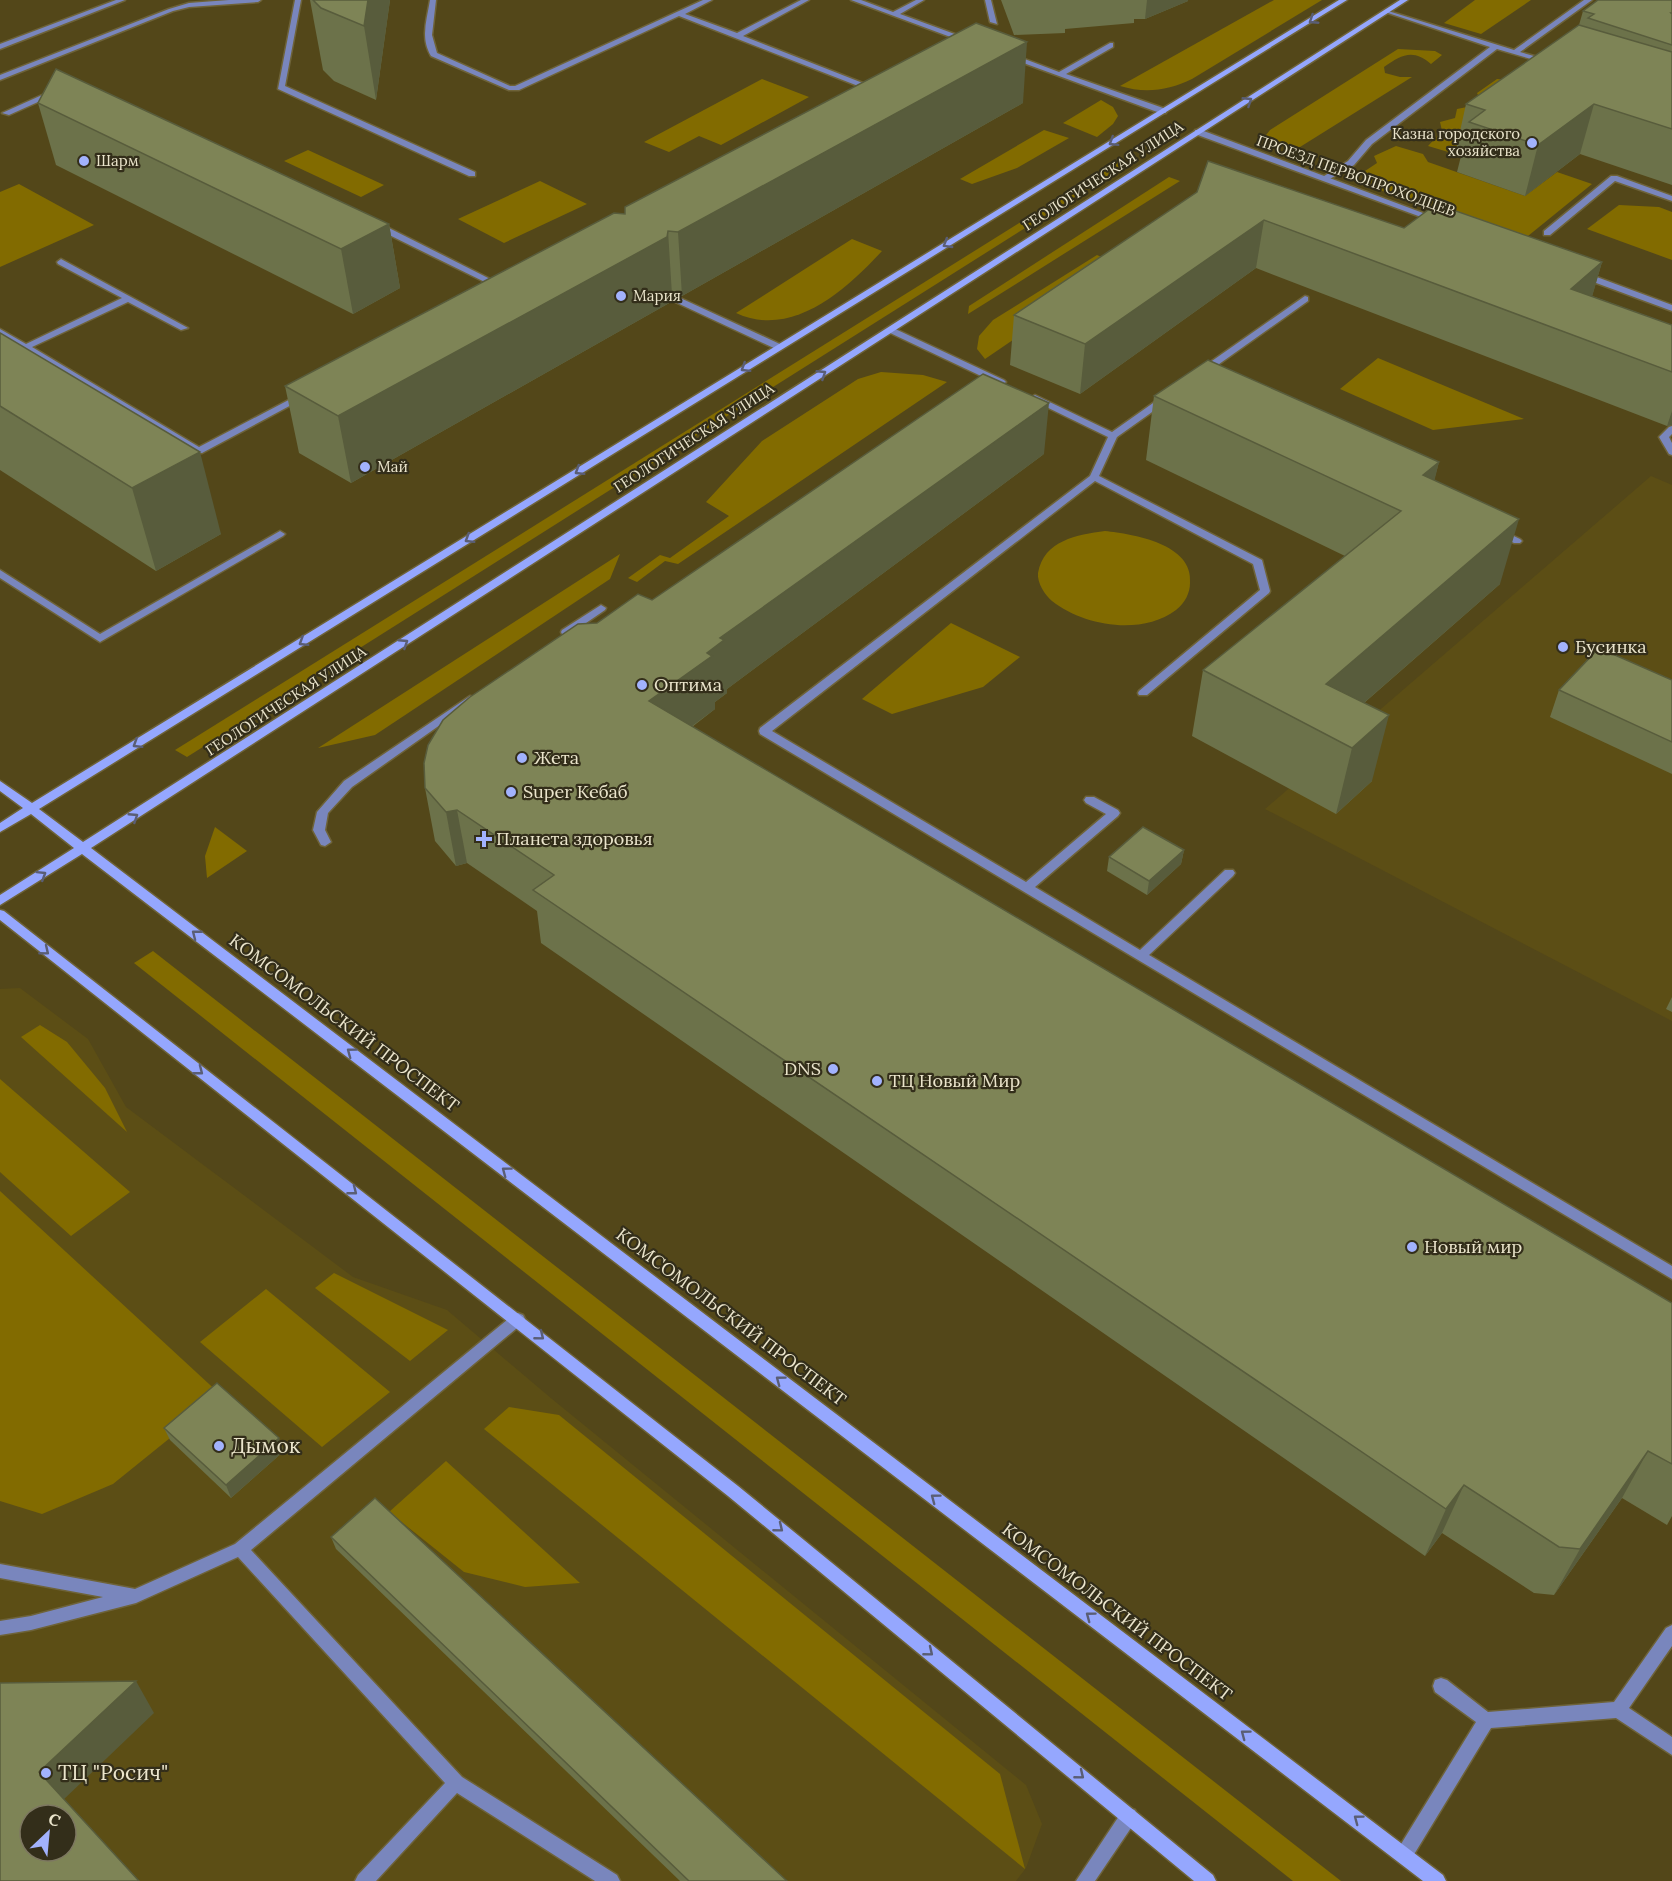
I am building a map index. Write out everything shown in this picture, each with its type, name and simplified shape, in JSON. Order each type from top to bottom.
[{"type":"main road","name":"ГЕОЛОГИЧЕСКАЯ УЛИЦА","points":[[0,828],[1344,0]]},
{"type":"main road","name":"ГЕОЛОГИЧЕСКАЯ УЛИЦА","points":[[0,901],[85,849],[1405,0]]},
{"type":"main road","name":"КОМСОМОЛЬСКИЙ ПРОСПЕКТ","points":[[0,785],[1437,1881]]},
{"type":"main road","points":[[0,914],[734,1491],[1207,1881]]},
{"type":"street","points":[[0,47],[122,0]]},
{"type":"street","points":[[0,78],[171,10],[189,5],[258,0]]},
{"type":"street","points":[[298,0],[281,87],[472,174]]},
{"type":"street","points":[[433,0],[429,49],[434,54],[509,88],[516,88],[709,0]]},
{"type":"street","points":[[737,36],[806,0]]},
{"type":"street","points":[[854,0],[971,42]]},
{"type":"street","points":[[894,14],[921,0]]},
{"type":"street","points":[[988,0],[994,22]]},
{"type":"street","points":[[1515,52],[1589,0]]},
{"type":"street","points":[[1387,11],[1558,66]]},
{"type":"street","points":[[680,15],[875,90],[865,95]]},
{"type":"street","points":[[1060,74],[1110,45]]},
{"type":"street","points":[[1325,178],[1351,163],[1369,142],[1496,46]]},
{"type":"street","points":[[1005,54],[1162,111]]},
{"type":"street","points":[[6,113],[68,88]]},
{"type":"street","name":"ПРОЕЗД ПЕРВОПРОХОДЦЕВ","points":[[1198,132],[1443,222]]},
{"type":"street","points":[[1547,232],[1614,178],[1672,199]]},
{"type":"street","points":[[369,221],[504,288]]},
{"type":"street","points":[[61,262],[184,328]]},
{"type":"street","points":[[1576,272],[1672,308]]},
{"type":"street","points":[[494,294],[514,283]]},
{"type":"street","points":[[26,347],[129,298]]},
{"type":"street","points":[[676,299],[779,347]]},
{"type":"street","points":[[1195,378],[1305,299]]},
{"type":"street","points":[[891,330],[1011,387]]},
{"type":"street","points":[[0,332],[199,451],[315,389]]},
{"type":"street","points":[[1177,391],[1113,436],[1094,477],[764,732],[1672,1273]]},
{"type":"street","points":[[1021,392],[1113,436]]},
{"type":"street","points":[[1672,429],[1664,437],[1672,452]]},
{"type":"street","points":[[1094,477],[1258,562],[1265,591],[1143,693]]},
{"type":"street","points":[[1488,527],[1517,541]]},
{"type":"street","points":[[0,573],[99,639],[280,534]]},
{"type":"street","points":[[552,642],[601,608]]},
{"type":"street","points":[[325,842],[319,831],[323,812],[348,784],[484,689]]},
{"type":"street","points":[[1026,888],[1114,813],[1090,800]]},
{"type":"street","points":[[1141,956],[1229,873]]},
{"type":"street","points":[[0,1628],[31,1623],[136,1596],[240,1549],[518,1319]]},
{"type":"street","points":[[240,1549],[456,1783],[611,1881]]},
{"type":"street","points":[[0,1571],[136,1596]]},
{"type":"street","points":[[1618,1710],[1672,1633]]},
{"type":"street","points":[[1441,1686],[1486,1720],[1618,1710],[1672,1747]]},
{"type":"street","points":[[1404,1855],[1486,1720]]},
{"type":"street","points":[[364,1881],[456,1783]]},
{"type":"street","points":[[1085,1881],[1129,1816]]},
{"type":"shaded area","points":[[1274,0],[1322,0],[1183,83],[1157,90],[1139,90],[1120,86]]},
{"type":"shaded area","points":[[1475,0],[1531,0],[1481,34],[1444,23]]},
{"type":"shaded area","points":[[1398,49],[1435,51],[1442,55],[1431,64],[1413,55],[1407,55],[1390,63],[1384,67],[1385,73],[1412,77],[1300,147],[1281,146],[1263,139],[1270,130]]},
{"type":"shaded area","points":[[762,79],[809,97],[721,145],[699,136],[669,152],[644,142]]},
{"type":"shaded area","points":[[1497,79],[1524,81],[1543,90],[1455,154],[1428,146],[1442,131],[1440,122],[1455,118],[1457,109],[1482,104],[1477,93]]},
{"type":"shaded area","points":[[1101,100],[1113,107],[1118,116],[1113,124],[1097,137],[1063,123]]},
{"type":"shaded area","points":[[1044,130],[1069,138],[1017,168],[972,184],[960,179]]},
{"type":"shaded area","points":[[1396,146],[1423,154],[1428,162],[1525,196],[1557,172],[1592,184],[1522,241],[1369,186],[1362,173],[1377,163],[1374,156]]},
{"type":"shaded area","points":[[308,150],[384,185],[361,197],[284,161]]},
{"type":"shaded area","points":[[1117,162],[1125,165],[187,757],[175,750]]},
{"type":"shaded area","points":[[1169,177],[1180,181],[968,314],[969,306]]},
{"type":"shaded area","points":[[540,181],[587,204],[504,243],[458,219]]},
{"type":"shaded area","points":[[19,184],[94,225],[0,267],[0,192]]},
{"type":"shaded area","points":[[1619,205],[1659,207],[1672,212],[1672,260],[1587,229]]},
{"type":"shaded area","points":[[852,239],[882,251],[835,295],[797,315],[777,320],[757,319],[736,313]]},
{"type":"shaded area","points":[[1097,255],[1121,266],[985,359],[977,349],[979,336],[993,320]]},
{"type":"shaded area","points":[[1378,358],[1524,419],[1433,430],[1340,389]]},
{"type":"shaded area","points":[[881,372],[923,375],[947,382],[678,564],[665,561],[637,582],[628,578],[660,555],[670,558],[729,516],[706,502],[762,441],[858,379]]},
{"type":"shaded area","name":"Бусинка","points":[[1651,476],[1672,485],[1672,1021],[1265,809]]},
{"type":"shaded area","points":[[1105,531],[1145,538],[1172,550],[1182,559],[1189,570],[1190,587],[1186,598],[1176,610],[1146,623],[1113,625],[1080,617],[1065,610],[1049,598],[1038,577],[1041,562],[1047,553],[1054,546],[1073,537]]},
{"type":"shaded area","points":[[620,554],[610,579],[375,735],[318,748]]},
{"type":"shaded area","points":[[951,623],[1020,657],[983,687],[892,714],[862,699]]},
{"type":"shaded area","points":[[215,827],[247,851],[207,878],[205,856]]},
{"type":"shaded area","points":[[153,951],[1341,1881],[1293,1881],[134,963]]},
{"type":"shaded area","points":[[20,988],[88,1039],[126,1107],[353,1277],[447,1310],[552,1399],[1026,1785],[1042,1824],[1026,1868],[1016,1881],[0,1881],[0,989]]},
{"type":"shaded area","points":[[40,1025],[67,1042],[105,1088],[127,1132],[21,1037]]},
{"type":"shaded area","points":[[0,1079],[130,1192],[71,1236],[0,1172]]},
{"type":"shaded area","points":[[0,1191],[222,1396],[113,1484],[42,1514],[0,1501]]},
{"type":"shaded area","points":[[334,1273],[448,1330],[410,1361],[315,1288]]},
{"type":"shaded area","points":[[266,1289],[390,1392],[322,1447],[200,1342]]},
{"type":"shaded area","points":[[509,1407],[559,1415],[1000,1774],[1025,1869],[484,1429]]},
{"type":"shaded area","points":[[446,1461],[580,1583],[525,1587],[464,1572],[389,1512]]},
{"type":"building","points":[[313,0],[368,0],[364,26],[321,8]]},
{"type":"building","points":[[1598,0],[1672,0],[1672,45],[1588,18],[1594,14],[1583,11]]},
{"type":"building","points":[[976,23],[1027,42],[678,232],[668,231],[667,237],[338,416],[285,386],[614,213],[625,214],[625,207]]},
{"type":"building","points":[[1579,25],[1672,52],[1672,129],[1594,104],[1538,145],[1469,122],[1485,110],[1466,104]]},
{"type":"building","points":[[56,69],[389,224],[341,249],[38,103]]},
{"type":"building","points":[[1208,161],[1404,228],[1436,204],[1602,262],[1571,289],[1672,325],[1672,372],[1264,220],[1085,344],[1014,315],[1197,192]]},
{"type":"building","points":[[0,333],[200,452],[132,488],[0,406]]},
{"type":"building","points":[[1208,360],[1439,462],[1423,475],[1519,519],[1326,684],[1389,715],[1352,748],[1203,670],[1401,511],[1154,396]]},
{"type":"building","points":[[983,374],[1049,403],[720,638],[724,640],[707,653],[712,656],[649,701],[1672,1303],[1672,1464],[1648,1451],[1580,1549],[1559,1547],[1464,1485],[1446,1509],[533,890],[554,875],[457,810],[446,812],[425,788],[424,763],[428,745],[443,720],[470,697],[578,624],[597,623],[638,594],[652,600]]},
{"type":"building","points":[[1599,648],[1672,680],[1672,742],[1559,690]]},
{"type":"building","points":[[1143,827],[1184,850],[1149,881],[1109,857]]},
{"type":"building","points":[[217,1383],[279,1438],[226,1485],[164,1428]]},
{"type":"building","points":[[375,1498],[787,1881],[689,1881],[331,1537]]},
{"type":"building","name":"ТЦ \"Росич\"","points":[[136,1681],[39,1772],[67,1803],[18,1803],[18,1863],[78,1863],[78,1815],[139,1881],[0,1881],[0,1683]]},
{"type":"place","name":"Казна городского хозяйства","points":[[1532,143]]},
{"type":"place","name":"Шарм","points":[[84,161]]},
{"type":"place","name":"Мария","points":[[621,296]]},
{"type":"place","name":"Май","points":[[365,467]]},
{"type":"place","name":"Бусинка","points":[[1563,647]]},
{"type":"place","name":"Оптима","points":[[642,685]]},
{"type":"place","name":"Жета","points":[[522,758]]},
{"type":"place","name":"Super Кебаб","points":[[511,792]]},
{"type":"place","name":"Планета здоровья","points":[[484,839]]},
{"type":"place","name":"DNS","points":[[833,1069]]},
{"type":"place","name":"ТЦ Новый Мир","points":[[877,1081]]},
{"type":"place","name":"Новый мир","points":[[1412,1247]]},
{"type":"place","name":"Дымок","points":[[219,1446]]},
{"type":"place","name":"ТЦ \"Росич\"","points":[[46,1773]]}]
